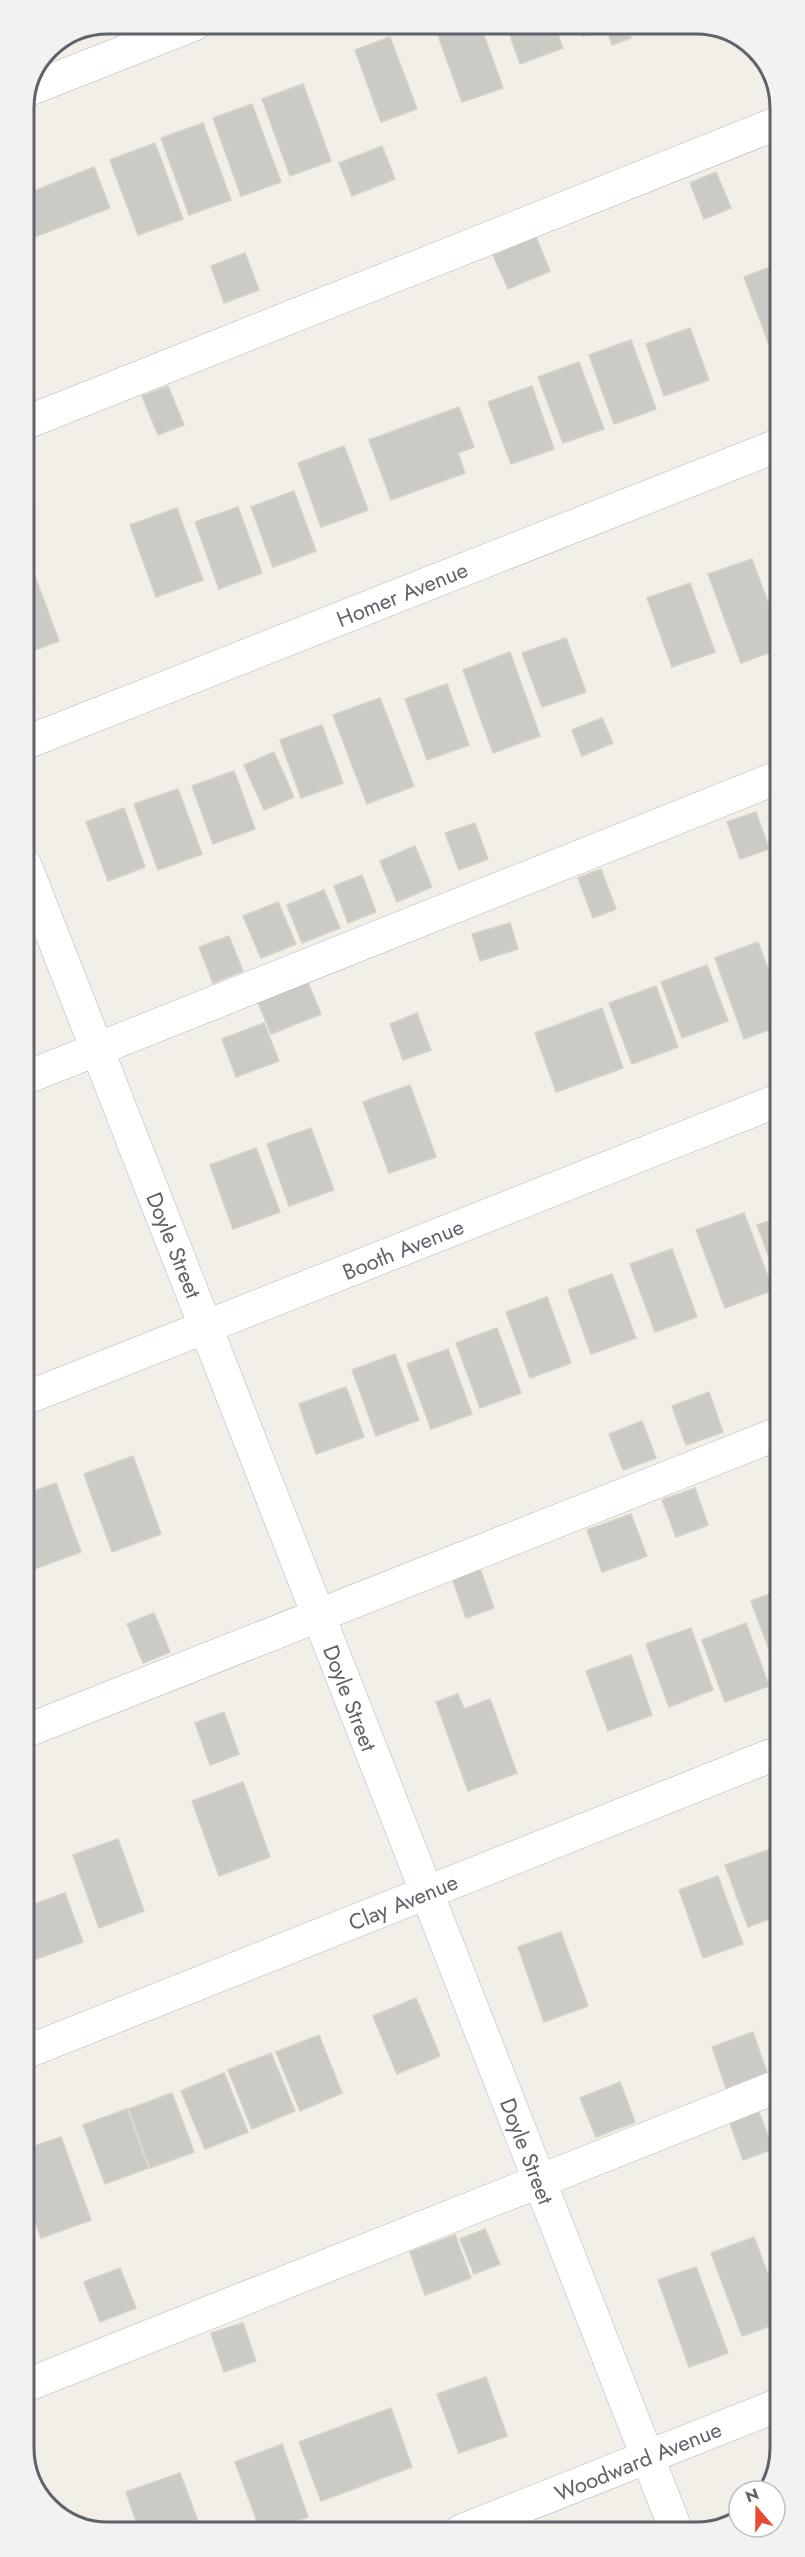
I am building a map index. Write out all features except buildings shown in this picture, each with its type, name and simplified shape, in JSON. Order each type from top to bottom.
[{"type":"street","points":[[38,86],[169,34]]},
{"type":"street","points":[[34,419],[770,126]]},
{"type":"street","name":"Homer Avenue","points":[[34,739],[770,449]]},
{"type":"street","points":[[34,1074],[770,781]]},
{"type":"street","name":"Doyle Street","points":[[34,888],[673,2522]]},
{"type":"street","name":"Booth Avenue","points":[[34,1395],[770,1104]]},
{"type":"street","points":[[34,1728],[770,1437]]},
{"type":"street","name":"Clay Avenue","points":[[34,2049],[770,1756]]},
{"type":"street","points":[[34,2382],[770,2089]]},
{"type":"street","name":"Woodward Avenue","points":[[484,2522],[770,2408]]}]
